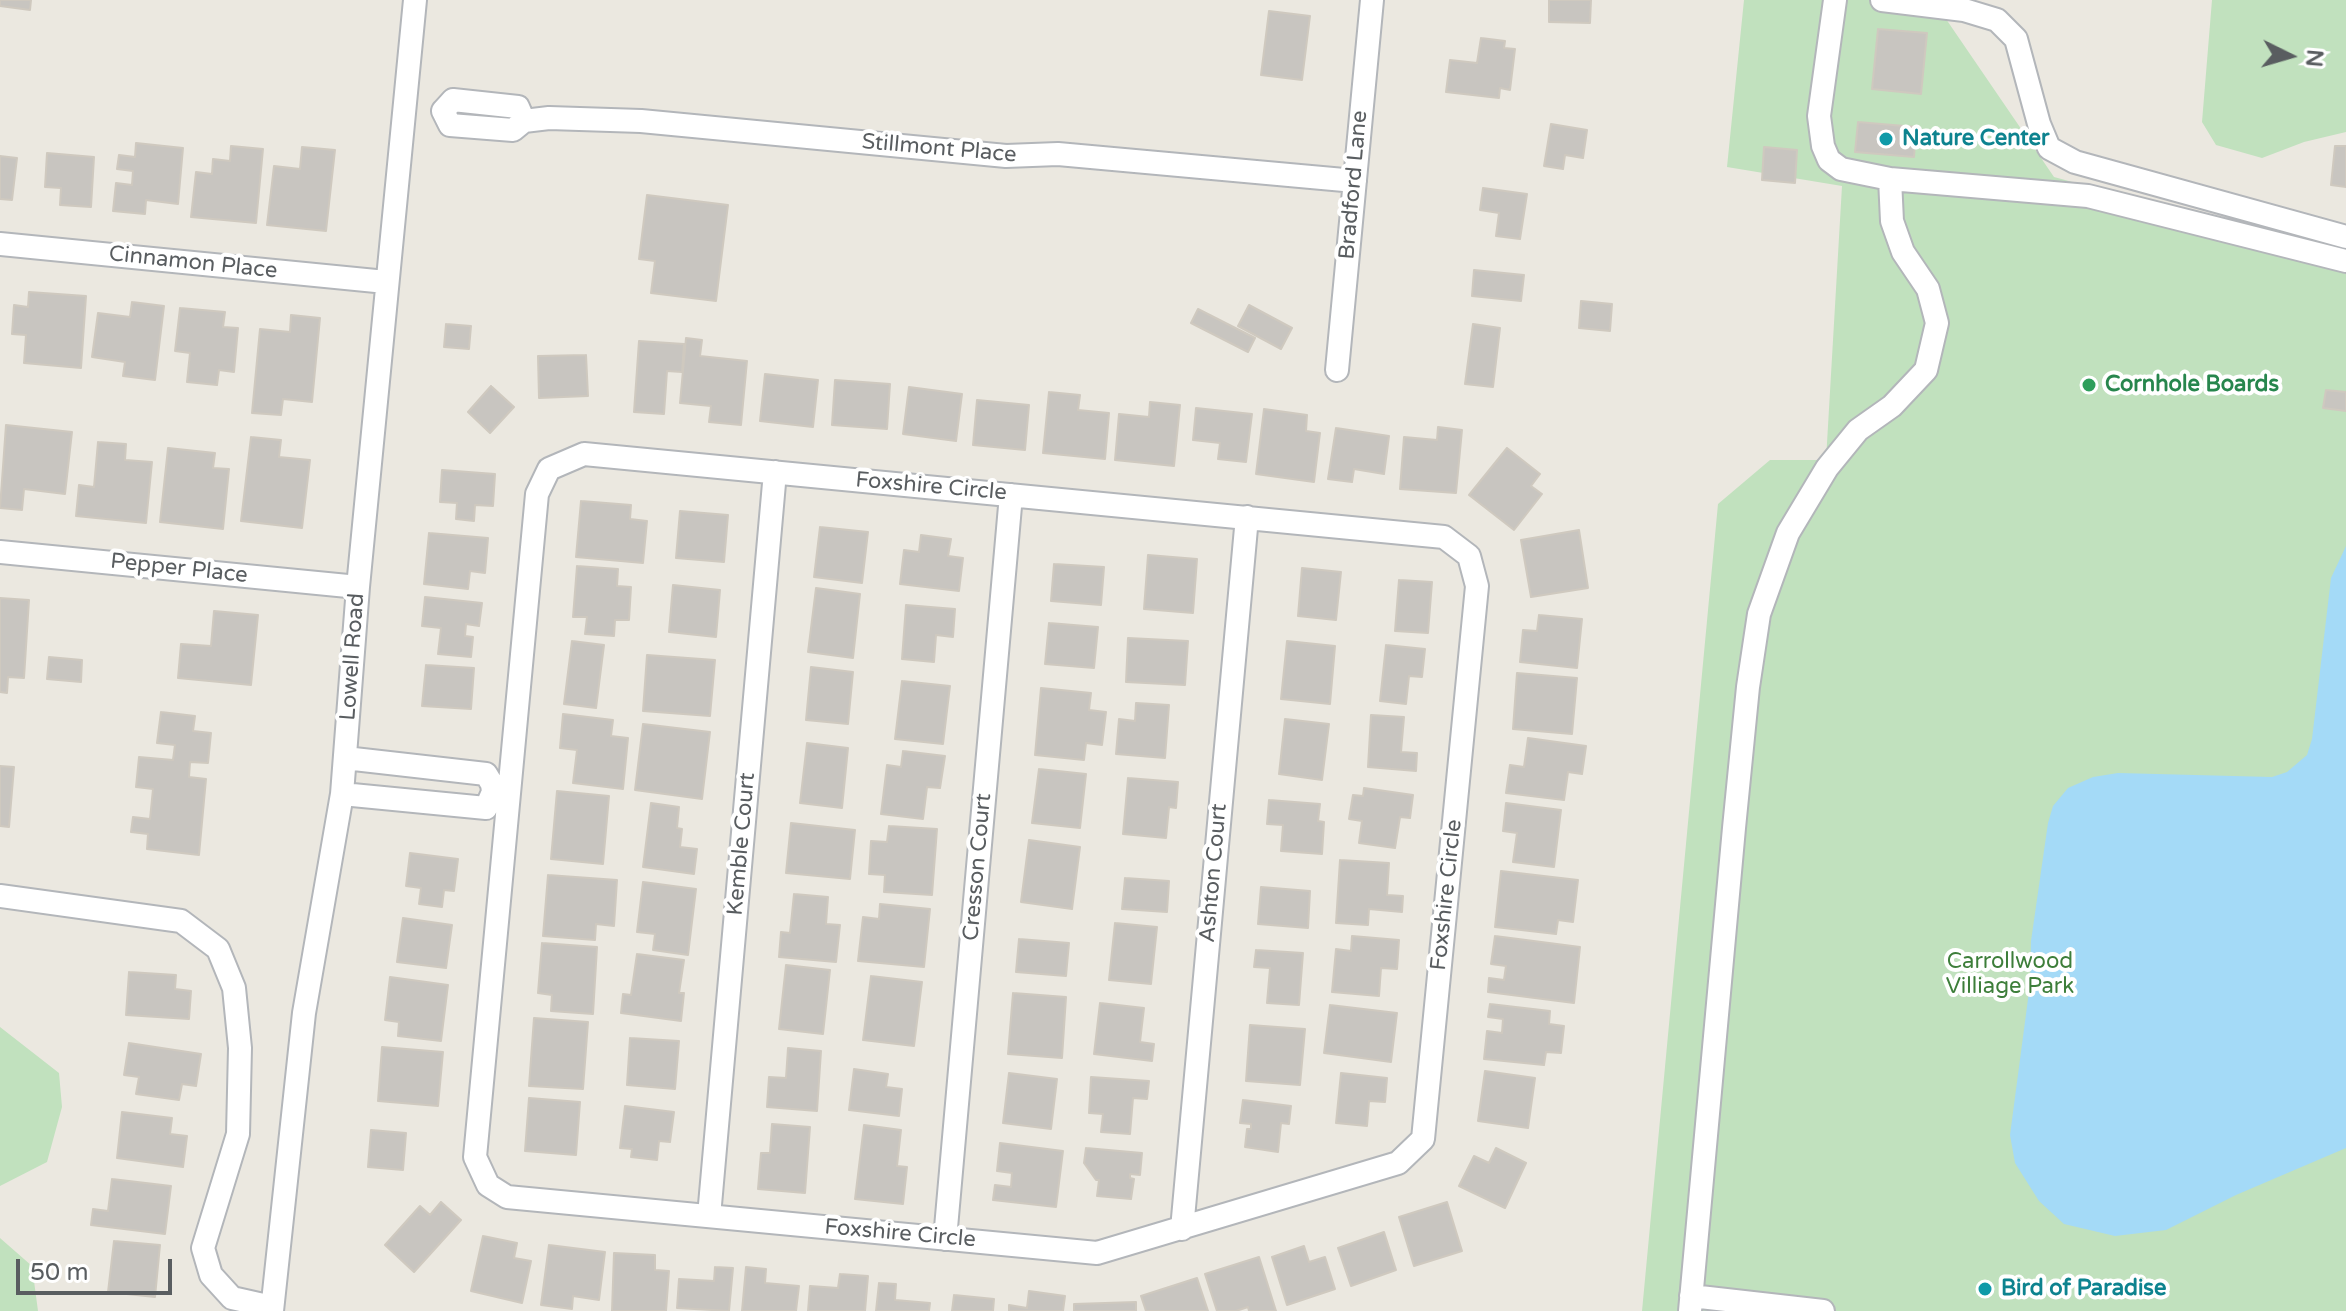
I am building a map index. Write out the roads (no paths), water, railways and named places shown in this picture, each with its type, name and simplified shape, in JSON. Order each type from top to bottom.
[{"type":"street","name":"Lowell Road","points":[[272,1309],[304,1013],[342,794],[386,282],[415,0]]},
{"type":"street","name":"Bradford Lane","points":[[1337,370],[1372,0]]},
{"type":"street","points":[[1835,0],[1819,116],[1823,146],[1829,160],[1841,169],[1890,179],[2088,196],[2346,261]]},
{"type":"street","points":[[1882,0],[1964,10],[1997,20],[2016,39],[2039,124],[2049,148],[2075,162],[2346,237]]},
{"type":"street","name":"Stillmont Place","points":[[443,111],[453,100],[518,107],[524,121]]},
{"type":"street","points":[[481,127],[484,103]]},
{"type":"street","name":"Stillmont Place","points":[[404,108],[443,111]]},
{"type":"street","name":"Stillmont Place","points":[[443,111],[450,125],[513,130],[524,121],[580,118],[641,121],[1006,156],[1058,154],[1355,181]]},
{"type":"street","points":[[1823,1311],[1690,1304],[1736,803],[1759,614],[1788,533],[1827,468],[1858,430],[1892,406],[1926,370],[1937,323],[1928,289],[1903,252],[1892,221],[1890,179]]},
{"type":"street","name":"Cinnamon Place","points":[[0,244],[386,282]]},
{"type":"street","name":"Foxshire Circle","points":[[584,454],[775,472],[1444,537],[1469,556],[1477,586],[1423,1139],[1398,1163],[1097,1253],[507,1197],[488,1185],[475,1157],[501,793],[537,494],[549,469],[584,454]]},
{"type":"street","name":"Kemble Court","points":[[709,1216],[775,472]]},
{"type":"street","name":"Cresson Court","points":[[945,1239],[1011,495]]},
{"type":"street","name":"Ashton Court","points":[[1182,1229],[1247,517]]},
{"type":"street","name":"Pepper Place","points":[[0,552],[358,587]]},
{"type":"street","points":[[342,794],[486,808],[501,793],[486,774],[345,758]]},
{"type":"street","points":[[0,896],[181,921],[218,949],[234,988],[240,1048],[238,1134],[203,1248],[211,1275],[232,1298],[272,1309]]},
{"type":"water","points":[[2346,546],[2346,1148],[2236,1195],[2166,1230],[2115,1236],[2064,1224],[2039,1201],[2015,1163],[2010,1135],[2030,984],[2031,941],[2053,806],[2068,788],[2093,777],[2118,773],[2272,777],[2287,772],[2307,755],[2312,739],[2331,578]]},
{"type":"place","name":"Nature Center","points":[[1886,139]]},
{"type":"place","name":"Cornhole Boards","points":[[2089,385]]},
{"type":"place","name":"Bird of Paradise","points":[[1985,1289]]},
{"type":"park label","name":"Carrollwood Villiage Park","points":[[2010,974]]}]
